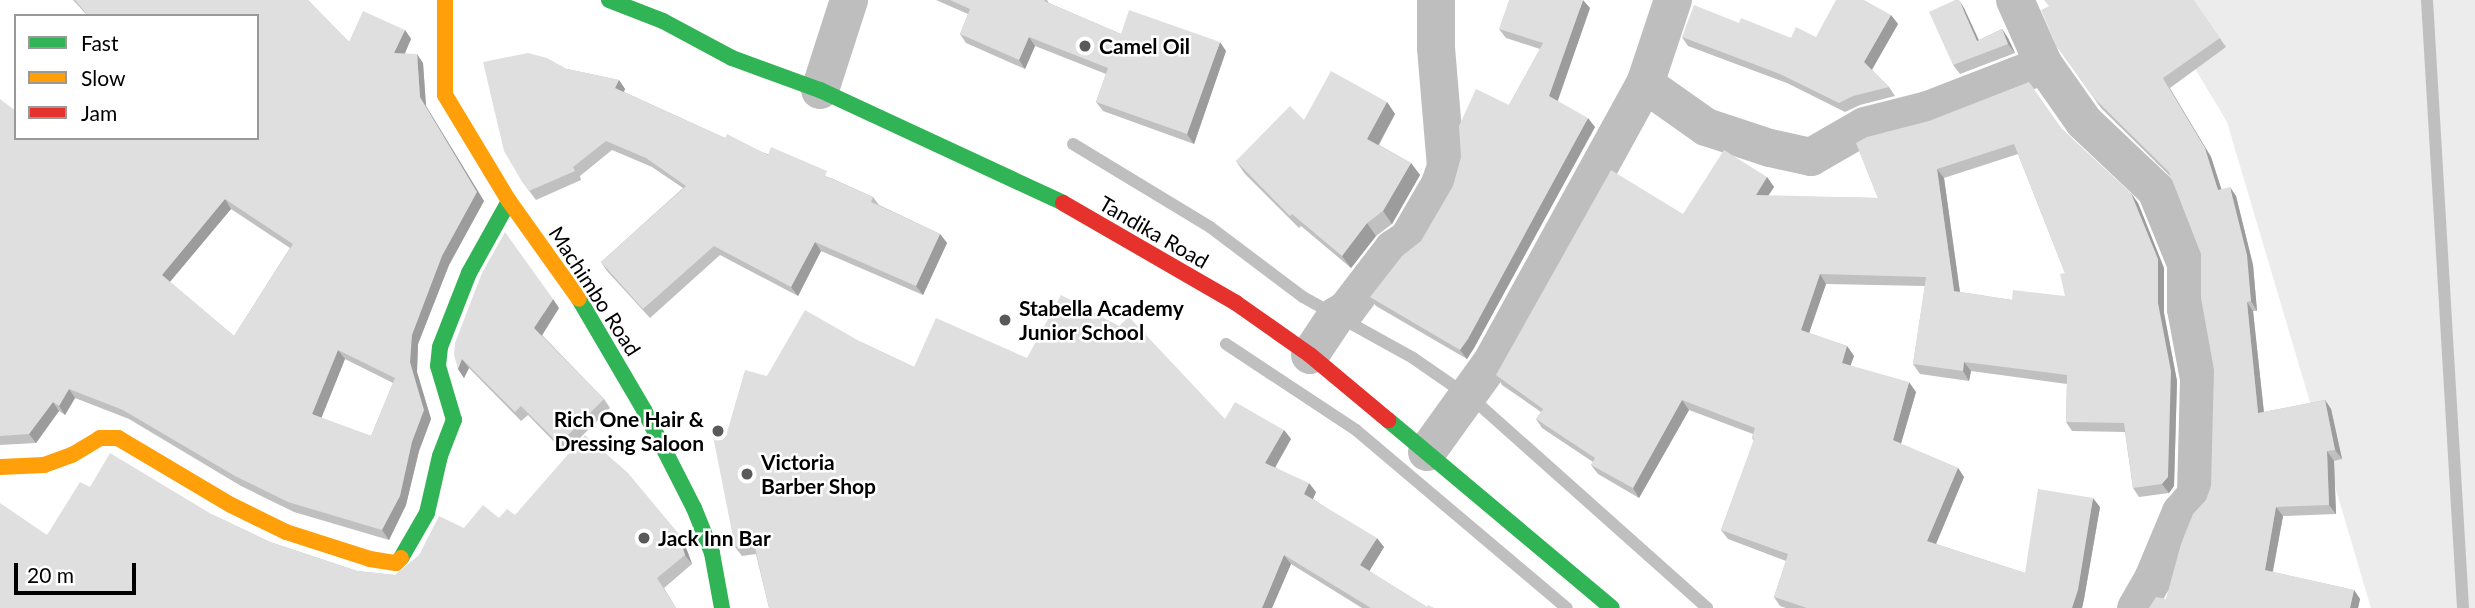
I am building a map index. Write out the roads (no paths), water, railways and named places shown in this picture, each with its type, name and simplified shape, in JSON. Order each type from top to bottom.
[{"type":"street","name":"Machimbo Road","points":[[445,0],[445,95],[509,201],[570,283],[644,411],[712,552],[722,608]]},
{"type":"street","name":"Tandika Road","points":[[610,0],[667,11],[732,58],[820,90],[1047,194],[1236,303],[1310,355],[1612,608]]},
{"type":"street","points":[[820,90],[849,0]]},
{"type":"street","points":[[1310,355],[1336,316],[1347,309],[1393,249],[1408,239],[1440,184],[1446,166],[1436,48],[1436,0]]},
{"type":"street","points":[[1427,452],[1493,360],[1645,85],[1673,0]]},
{"type":"street","points":[[2015,0],[2043,65],[2084,122],[2156,190],[2186,264],[2186,309],[2199,379],[2196,495],[2181,512],[2153,579],[2136,608]]},
{"type":"street","points":[[1645,85],[1706,127],[1770,148],[1811,157],[1864,126],[1928,110],[2043,65]]},
{"type":"street","points":[[0,467],[44,465],[72,455],[100,438],[118,438],[230,505],[286,532],[349,553],[396,563],[407,554],[426,513],[440,456],[454,421],[438,366],[446,328],[470,273],[509,201]]},
{"type":"waterway","points":[[2427,0],[2463,608]]},
{"type":"waterway","points":[[1073,144],[1210,227],[1303,297],[1413,358],[1458,389],[1459,397]]},
{"type":"waterway","points":[[1226,344],[1356,430],[1567,608]]},
{"type":"waterway","points":[[1471,402],[1475,401],[1707,608]]},
{"type":"place","name":"Camel Oil","points":[[1085,46]]},
{"type":"place","name":"Stabella Academy Junior School","points":[[1005,320]]},
{"type":"place","name":"Rich One Hair & Dressing Saloon","points":[[718,431]]},
{"type":"place","name":"Victoria Barber Shop","points":[[747,474]]},
{"type":"place","name":"Jack Inn Bar","points":[[644,538]]}]
